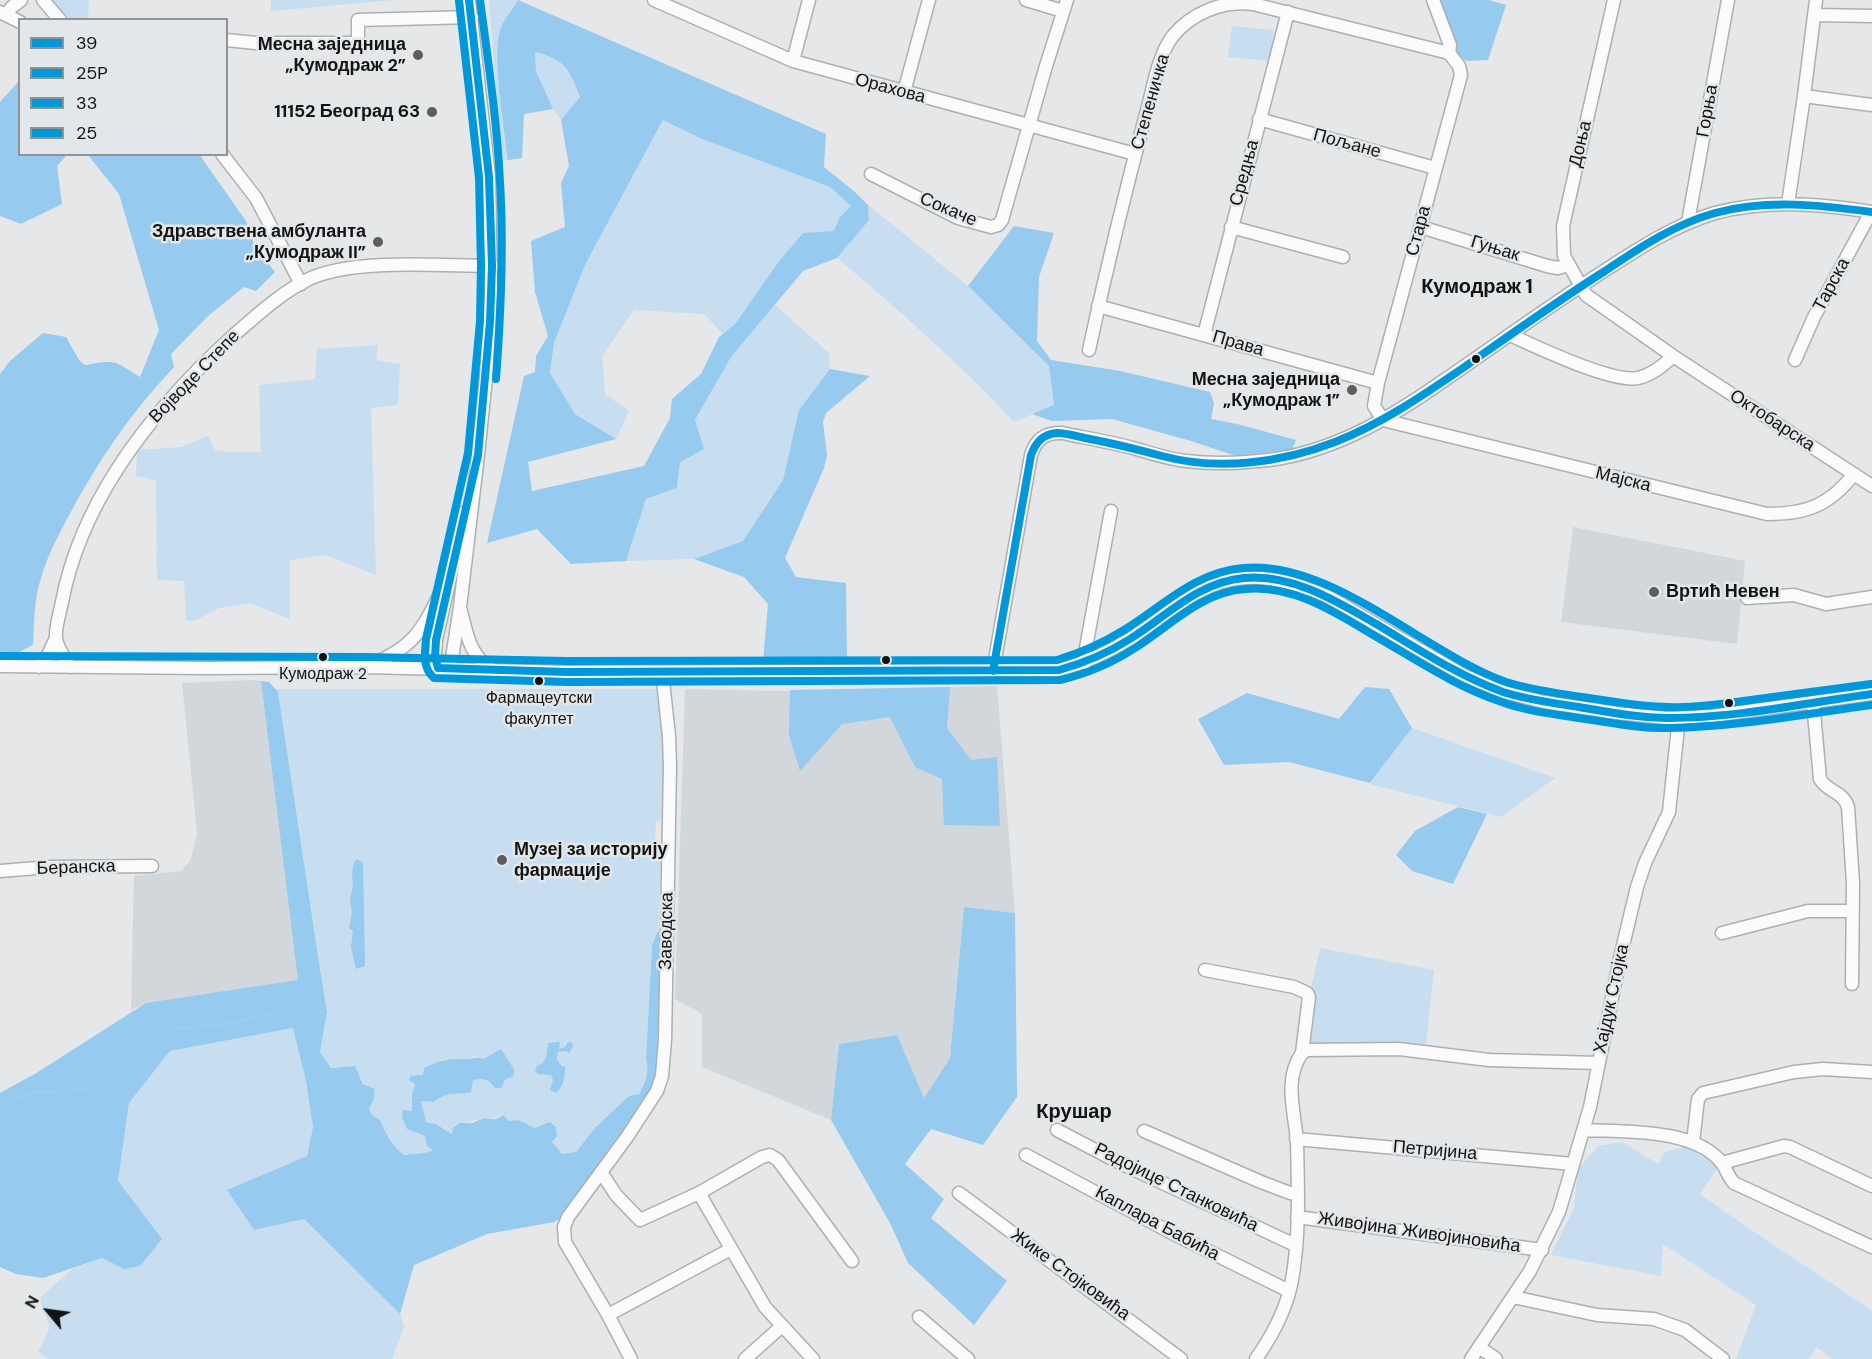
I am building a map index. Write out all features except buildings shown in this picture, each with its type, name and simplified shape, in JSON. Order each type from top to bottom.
[{"type":"street","points":[[18,21],[3,13],[21,0]]},
{"type":"street","points":[[43,0],[58,18]]},
{"type":"street","points":[[442,668],[452,658],[460,608],[478,455],[490,322],[491,209],[486,135],[469,0]]},
{"type":"street","name":"Орахова","points":[[654,0],[793,61],[1135,154]]},
{"type":"street","points":[[793,61],[809,0]]},
{"type":"street","points":[[904,92],[929,0]]},
{"type":"street","points":[[1026,0],[1065,5]]},
{"type":"street","points":[[1433,0],[1450,45],[1449,53]]},
{"type":"street","name":"Доња","points":[[1580,286],[1568,265],[1563,247],[1563,226],[1614,0]]},
{"type":"street","name":"Горња","points":[[1688,222],[1728,0]]},
{"type":"street","points":[[1788,204],[1816,0]]},
{"type":"street","name":"Степеничка","points":[[1089,350],[1135,154],[1166,47],[1179,29],[1199,14],[1232,3],[1253,4],[1449,53]]},
{"type":"street","name":"Сокаче","points":[[871,174],[958,218],[994,226],[1002,220],[1065,5]]},
{"type":"street","name":"Средња","points":[[1204,334],[1288,12]]},
{"type":"street","points":[[1815,15],[1872,16]]},
{"type":"street","points":[[228,40],[256,43],[358,43],[358,20],[472,17]]},
{"type":"street","name":"Стара","points":[[1383,420],[1374,406],[1378,383],[1461,75],[1459,66],[1449,53]]},
{"type":"street","points":[[1804,96],[1872,105]]},
{"type":"street","name":"Пољане","points":[[1259,119],[1435,168]]},
{"type":"street","points":[[224,156],[256,198],[300,284]]},
{"type":"street","points":[[993,671],[1031,455],[1035,445],[1045,435],[1062,432],[1169,458],[1226,464],[1279,459],[1314,450],[1342,440],[1412,403],[1580,286],[1647,243],[1688,222],[1748,207],[1788,204],[1827,205],[1872,212]]},
{"type":"street","name":"Тарска","points":[[1795,360],[1814,317],[1872,212]]},
{"type":"street","points":[[1231,227],[1343,257]]},
{"type":"street","name":"Гуњак","points":[[1421,227],[1547,266],[1558,268],[1568,265]]},
{"type":"street","name":"Војводе Степе","points":[[39,667],[56,638],[64,591],[79,541],[128,453],[158,412],[211,356],[245,325],[300,284],[326,273],[358,267],[492,266]]},
{"type":"street","name":"Октобарска","points":[[1580,286],[1589,297],[1673,356],[1872,486]]},
{"type":"street","name":"Права","points":[[1098,306],[1378,383]]},
{"type":"street","points":[[1510,335],[1574,363],[1623,378],[1640,377],[1653,372],[1673,356]]},
{"type":"street","name":"Мајска","points":[[1383,420],[1767,514],[1788,514],[1810,510],[1842,490],[1854,474]]},
{"type":"street","points":[[442,668],[435,657],[436,640],[478,455]]},
{"type":"street","points":[[1085,663],[1085,652],[1111,511]]},
{"type":"street","points":[[366,666],[396,654],[416,635],[424,625],[451,569]]},
{"type":"street","points":[[0,666],[231,668],[366,666],[494,671],[662,672],[1059,670],[1085,663],[1131,638],[1212,585],[1236,579],[1265,579],[1308,588],[1329,597],[1448,668],[1504,692],[1544,702],[1583,709],[1680,718],[1712,716],[1872,694]]},
{"type":"street","points":[[1747,598],[1794,595],[1826,603],[1872,597]]},
{"type":"street","points":[[460,608],[474,652],[483,664],[494,671]]},
{"type":"street","points":[[56,638],[70,667]]},
{"type":"street","name":"Заводска","points":[[608,1315],[564,1242],[564,1227],[568,1217],[651,1101],[662,1076],[665,1040],[670,766],[662,672]]},
{"type":"street","points":[[1813,702],[1820,779],[1824,785],[1844,797],[1848,807],[1853,911],[1852,984]]},
{"type":"street","name":"Хајдук Стојка","points":[[1302,1053],[1307,1050],[1398,1050],[1489,1060],[1598,1063],[1637,887],[1669,812],[1680,718]]},
{"type":"street","name":"Беранска","points":[[0,871],[50,867],[152,866]]},
{"type":"street","points":[[1722,933],[1809,911],[1853,911]]},
{"type":"street","points":[[1205,970],[1294,987],[1307,993],[1309,997],[1302,1053],[1297,1060],[1291,1091],[1298,1194],[1289,1291],[1272,1332],[1256,1359]]},
{"type":"street","points":[[1471,1359],[1542,1250],[1559,1212],[1584,1130],[1598,1063]]},
{"type":"street","points":[[1693,1142],[1697,1102],[1699,1095],[1703,1093],[1794,1072],[1815,1070],[1872,1072]]},
{"type":"street","name":"Радојице Станковића","points":[[1058,1130],[1120,1163],[1295,1245]]},
{"type":"street","points":[[1584,1130],[1665,1135],[1693,1142],[1722,1163],[1734,1183],[1872,1247]]},
{"type":"street","points":[[1144,1131],[1261,1182],[1298,1194]]},
{"type":"street","name":"Петријина","points":[[1296,1139],[1573,1164]]},
{"type":"street","points":[[1722,1163],[1784,1146],[1872,1186]]},
{"type":"street","points":[[601,1172],[616,1195],[640,1220],[699,1193],[762,1157],[770,1155],[778,1160],[852,1261]]},
{"type":"street","name":"Каплара Бабића","points":[[1026,1155],[1229,1262],[1289,1291]]},
{"type":"street","name":"Жике Стојковића","points":[[959,1192],[1181,1359]]},
{"type":"street","points":[[699,1193],[765,1307],[813,1359]]},
{"type":"street","name":"Живојина Живојиновића","points":[[1297,1217],[1542,1250]]},
{"type":"street","points":[[629,1358],[608,1315],[732,1249]]},
{"type":"street","points":[[1513,1297],[1597,1315],[1654,1319],[1684,1330],[1723,1359]]},
{"type":"street","points":[[919,1317],[968,1359]]},
{"type":"street","points":[[745,1359],[782,1326]]},
{"type":"street","points":[[1479,1347],[1496,1359]]},
{"type":"shaded area","points":[[49,0],[89,0],[88,18],[65,18]]},
{"type":"shaded area","points":[[271,0],[394,0],[271,11]]},
{"type":"shaded area","points":[[489,0],[518,0],[498,58],[508,160],[502,161]]},
{"type":"shaded area","points":[[518,0],[826,134],[824,167],[868,205],[869,220],[837,258],[803,271],[731,357],[695,420],[704,449],[680,462],[677,488],[646,499],[626,561],[571,564],[537,529],[487,543],[524,376],[535,372],[536,356],[548,336],[535,292],[531,241],[565,227],[561,183],[569,166],[561,120],[580,97],[569,73],[560,62],[535,52],[536,71],[553,109],[524,114],[522,158],[508,160],[497,55],[501,28]],"holes":[[[663,120],[702,139],[830,187],[851,206],[840,217],[834,231],[803,233],[777,264],[735,324],[719,337],[701,374],[672,399],[670,418],[644,466],[532,491],[528,462],[616,439],[575,414],[550,373],[554,343],[585,265]]]},
{"type":"shaded area","points":[[1435,0],[1489,0],[1506,5],[1488,60],[1467,61],[1457,56]]},
{"type":"shaded area","points":[[1232,26],[1274,30],[1270,61],[1228,57]]},
{"type":"shaded area","points":[[535,51],[555,57],[572,76],[580,97],[561,120],[553,109],[536,71]]},
{"type":"shaded area","points":[[18,82],[18,156],[66,156],[57,166],[62,204],[21,224],[0,216],[0,102]]},
{"type":"shaded area","points":[[664,119],[702,139],[830,187],[851,206],[840,217],[835,231],[803,234],[777,264],[735,324],[723,334],[704,314],[634,310],[602,356],[605,394],[629,411],[616,439],[575,414],[550,373],[554,343],[585,265]]},
{"type":"shaded area","points":[[89,156],[200,156],[246,221],[255,247],[275,272],[256,291],[244,287],[208,316],[171,354],[174,367],[115,439],[78,499],[52,548],[37,594],[33,645],[9,657],[0,656],[0,374],[10,361],[43,333],[66,337],[79,360],[85,365],[115,363],[140,377],[159,330],[119,194]]},
{"type":"shaded area","points":[[868,205],[968,286],[1049,366],[1054,405],[1014,422],[928,337],[837,258],[869,220]]},
{"type":"shaded area","points":[[1014,226],[1054,233],[1039,277],[1037,341],[1051,360],[1120,371],[1210,392],[1214,403],[1211,419],[1296,440],[1292,450],[1236,456],[1112,419],[1052,421],[1032,414],[1054,405],[1049,366],[968,286]]},
{"type":"shaded area","points":[[775,305],[829,353],[830,369],[799,410],[783,480],[743,541],[694,559],[626,561],[646,499],[677,488],[679,462],[704,449],[695,420],[731,357]]},
{"type":"shaded area","points":[[378,345],[376,360],[400,364],[398,405],[371,408],[376,575],[325,555],[290,560],[290,619],[250,603],[219,608],[196,620],[186,621],[184,581],[157,580],[156,480],[136,476],[137,450],[181,447],[208,436],[215,450],[261,452],[259,385],[315,379],[317,349]]},
{"type":"shaded area","points":[[830,369],[870,376],[826,413],[823,422],[827,455],[824,468],[785,558],[796,577],[846,583],[847,661],[763,661],[768,604],[744,577],[694,559],[743,541],[783,480],[799,410]]},
{"type":"shaded area","name":"Вртић Невен","points":[[1573,527],[1745,561],[1737,644],[1561,622]]},
{"type":"shaded area","points":[[261,681],[299,981],[146,1003],[131,1010],[134,876],[181,871],[190,861],[197,833],[182,683]]},
{"type":"shaded area","points":[[261,681],[269,682],[278,692],[327,1012],[320,1052],[331,1068],[355,1066],[363,1084],[375,1089],[369,1109],[372,1115],[380,1120],[392,1143],[404,1155],[433,1150],[427,1146],[425,1136],[407,1129],[402,1117],[403,1110],[412,1111],[412,1094],[415,1084],[409,1080],[411,1076],[423,1075],[424,1068],[439,1062],[453,1059],[483,1059],[501,1049],[514,1069],[513,1077],[506,1079],[501,1088],[495,1088],[486,1080],[473,1080],[471,1092],[448,1095],[434,1102],[421,1101],[426,1122],[436,1124],[452,1134],[453,1128],[460,1123],[472,1123],[484,1118],[496,1119],[504,1115],[508,1121],[518,1120],[535,1128],[550,1122],[556,1127],[557,1136],[552,1142],[562,1154],[576,1152],[594,1129],[629,1096],[639,1094],[645,1081],[652,945],[658,931],[664,933],[655,1085],[640,1110],[563,1217],[554,1222],[487,1234],[414,1265],[400,1314],[304,1219],[254,1230],[227,1190],[307,1156],[313,1127],[306,1081],[293,1028],[170,1051],[129,1103],[118,1181],[162,1239],[140,1266],[124,1269],[102,1258],[43,1278],[16,1274],[0,1267],[0,1093],[38,1072],[146,1003],[298,980]]},
{"type":"shaded area","points":[[997,686],[1015,913],[964,907],[950,1058],[924,1099],[897,1035],[839,1044],[831,1120],[702,1067],[702,1014],[675,999],[685,689],[779,691]]},
{"type":"shaded area","points":[[950,687],[947,728],[971,760],[997,757],[1000,826],[944,825],[942,779],[915,767],[890,717],[842,724],[800,771],[789,735],[790,690]]},
{"type":"shaded area","points":[[1365,687],[1389,689],[1412,728],[1370,783],[1289,762],[1224,765],[1198,719],[1247,693],[1339,719]]},
{"type":"shaded area","name":"Фармацеутски факултет","points":[[269,689],[656,689],[665,750],[661,819],[656,822],[654,857],[661,858],[658,930],[652,945],[646,1059],[649,1069],[639,1094],[594,1129],[576,1152],[562,1154],[552,1142],[557,1136],[556,1127],[535,1128],[518,1120],[508,1121],[504,1115],[460,1123],[453,1134],[436,1124],[426,1122],[421,1101],[434,1102],[448,1095],[470,1092],[473,1080],[484,1078],[501,1088],[514,1069],[501,1049],[483,1059],[474,1056],[466,1060],[458,1058],[441,1060],[415,1084],[412,1094],[415,1133],[426,1136],[434,1150],[404,1155],[389,1140],[380,1120],[372,1115],[369,1109],[373,1101],[358,1075],[348,1068],[331,1068],[320,1052],[327,1012],[278,692]],"holes":[[[548,1043],[559,1049],[565,1047],[566,1051],[558,1052],[557,1059],[565,1067],[561,1089],[552,1084],[551,1074],[538,1074],[536,1071],[537,1066],[542,1065],[546,1057]]]},
{"type":"shaded area","points":[[1412,728],[1555,778],[1501,817],[1370,784]]},
{"type":"shaded area","points":[[1458,807],[1487,814],[1453,884],[1412,871],[1396,855],[1415,831]]},
{"type":"shaded area","points":[[357,859],[363,863],[365,966],[356,969],[351,947],[353,931],[349,928],[352,912],[350,899],[353,886],[352,872]]},
{"type":"shaded area","points":[[964,907],[1015,913],[1017,1097],[983,1145],[931,1129],[905,1164],[944,1199],[931,1218],[1007,1281],[974,1325],[908,1263],[890,1223],[831,1120],[839,1044],[897,1035],[924,1098],[950,1058]]},
{"type":"shaded area","points":[[1320,948],[1434,970],[1425,1053],[1307,1050],[1309,997]]},
{"type":"shaded area","points":[[293,1028],[306,1081],[313,1127],[307,1156],[228,1190],[254,1230],[304,1219],[400,1314],[404,1327],[392,1359],[48,1359],[38,1352],[50,1327],[39,1299],[72,1269],[102,1258],[124,1269],[118,1181],[129,1103],[170,1051]]},
{"type":"shaded area","points":[[560,1042],[559,1049],[565,1047],[568,1042],[573,1046],[569,1053],[558,1052],[557,1059],[565,1067],[565,1071],[562,1084],[556,1093],[550,1090],[553,1080],[551,1075],[538,1074],[535,1071],[546,1057],[548,1043]]},
{"type":"shaded area","points":[[1622,1142],[1658,1164],[1665,1152],[1686,1146],[1718,1167],[1700,1194],[1872,1311],[1872,1359],[1832,1359],[1817,1347],[1809,1359],[1736,1359],[1756,1305],[1663,1244],[1661,1276],[1551,1255],[1574,1208],[1578,1169],[1598,1146]]},
{"type":"waterway","points":[[0,1102],[33,1093],[89,1089],[140,1056],[170,1029],[225,1024],[289,1010]]},
{"type":"transit line","name":"39","points":[[469,0],[489,177],[492,266],[490,322],[478,455],[436,640],[435,657],[438,668],[567,672],[1059,670],[1113,649],[1184,601],[1212,586],[1244,578],[1261,578],[1295,584],[1327,597],[1469,677],[1503,692],[1531,699],[1624,714],[1669,718],[1720,716],[1872,694]]},
{"type":"transit line","name":"25","points":[[480,0],[499,159],[502,231],[496,379]]},
{"type":"transit line","name":"25P","points":[[459,1],[479,178],[480,321],[468,453],[426,639],[426,665],[434,678],[567,682],[1060,680],[1089,671],[1117,658],[1187,611],[1214,596],[1229,591],[1263,589],[1280,591],[1313,602],[1467,688],[1509,704],[1539,712],[1636,726],[1669,728],[1745,723],[1872,705]]},
{"type":"transit line","name":"39","points":[[993,671],[1031,455],[1035,446],[1044,437],[1057,433],[1067,434],[1183,461],[1205,463],[1227,464],[1271,460],[1293,455],[1352,435],[1401,409],[1631,254],[1686,223],[1715,213],[1754,206],[1833,207],[1872,212]]},
{"type":"transit line","name":"33","points":[[0,656],[366,657],[567,661],[1057,660],[1083,651],[1116,635],[1195,583],[1210,576],[1243,568],[1276,569],[1309,578],[1343,592],[1475,668],[1506,682],[1544,691],[1635,705],[1679,707],[1724,704],[1871,684]]},
{"type":"place","name":"Месна заједница „Кумодраж 2”","points":[[418,55]]},
{"type":"place","name":"11152 Београд 63","points":[[432,112]]},
{"type":"place","name":"Здравствена амбуланта „Кумодраж II”","points":[[378,242]]},
{"type":"place","name":"Месна заједница „Кумодраж 1”","points":[[1352,390]]},
{"type":"place","name":"Вртић Невен","points":[[1654,592]]},
{"type":"place","name":"Кумодраж 2","points":[[323,657]]},
{"type":"place","name":"Фармацеутски факултет","points":[[539,681]]},
{"type":"place","name":"Музеј за историју фармације","points":[[502,860]]},
{"type":"district","name":"Кумодраж 1","points":[[1477,288]]},
{"type":"district","name":"Крушар","points":[[1074,1113]]}]
